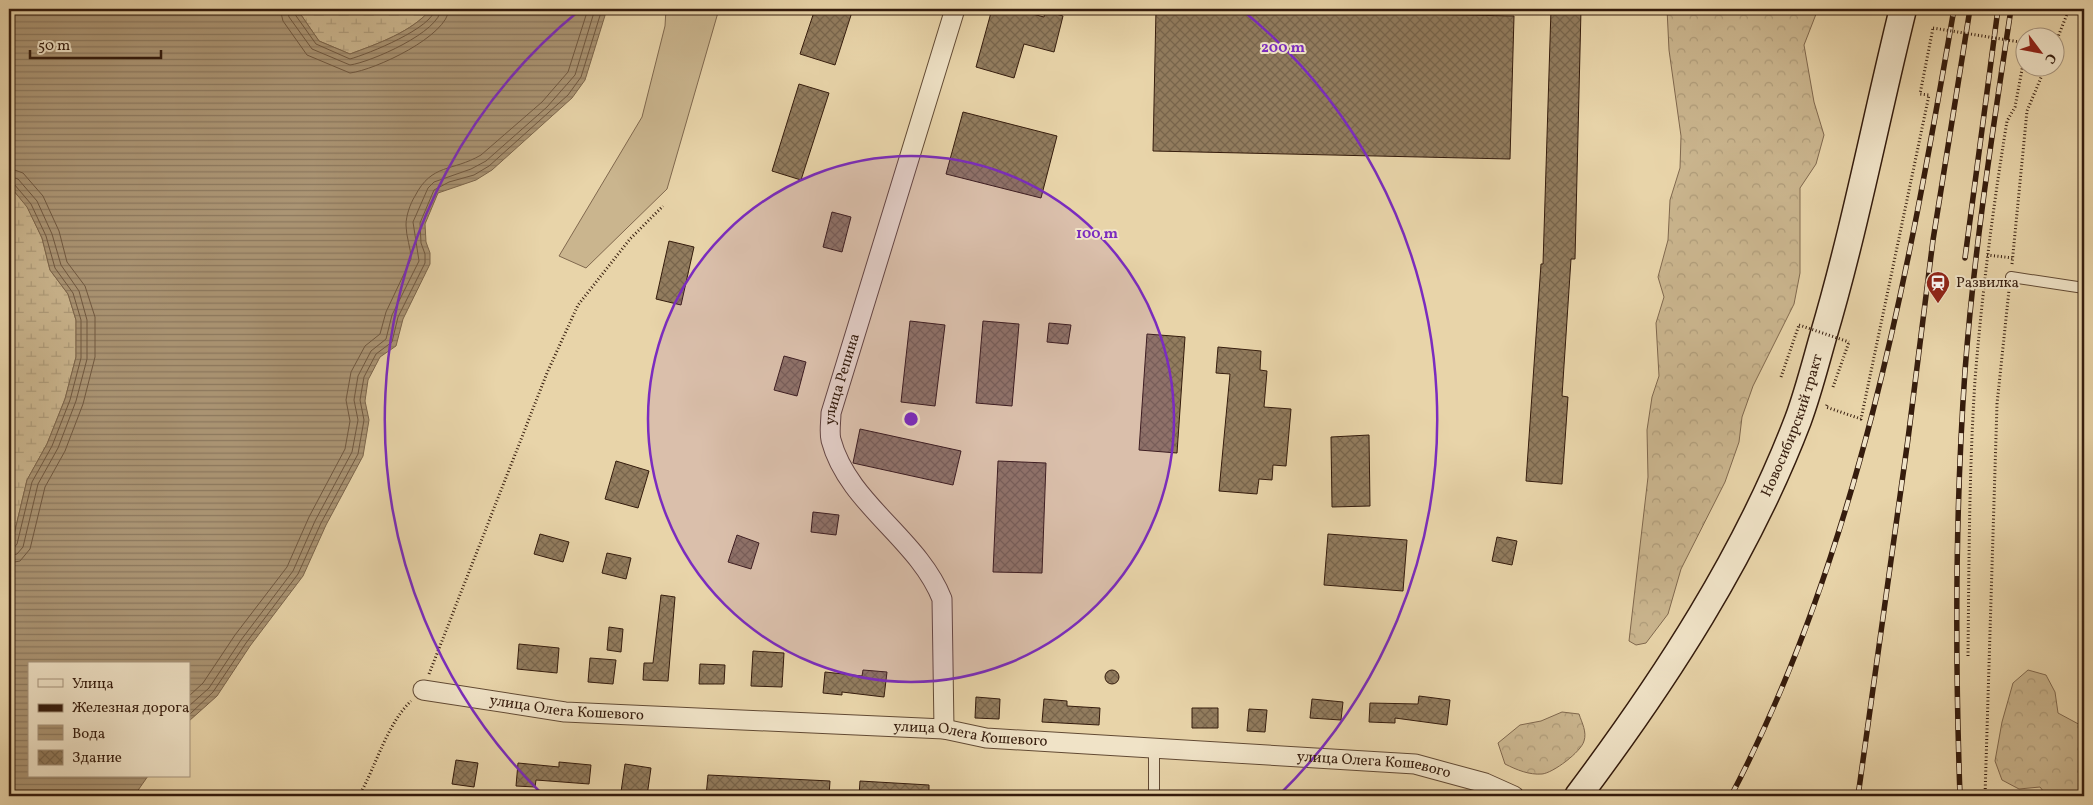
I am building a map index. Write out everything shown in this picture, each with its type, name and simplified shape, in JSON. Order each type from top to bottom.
[{"type":"main road","name":"Новосибирский тракт","points":[[1578,796],[1642,709],[1699,620],[1769,492],[1799,418],[1843,269],[1903,9]]},
{"type":"street","name":"улица Репина","points":[[944,729],[942,599],[935,581],[914,552],[842,468],[831,438],[831,413],[955,9]]},
{"type":"street","name":"улица Олега Кошевого","points":[[423,690],[565,712],[944,729],[986,738],[1415,764],[1485,783],[1514,796]]},
{"type":"lane","points":[[2011,277],[2084,288]]},
{"type":"lane","points":[[1154,748],[1154,796]]},
{"type":"path","points":[[2062,28],[2069,9]]},
{"type":"path","points":[[1829,399],[1826,407],[1861,419],[1929,95],[1920,94],[1933,28],[2016,41]]},
{"type":"path","points":[[1968,656],[1970,494],[1974,409],[1987,255],[2007,121],[2015,107],[2020,78]]},
{"type":"path","points":[[1984,796],[1998,404],[2027,110],[2041,78]]},
{"type":"path","points":[[359,796],[372,773],[398,714],[423,690],[544,382],[578,305],[630,239],[663,206]]},
{"type":"path","points":[[1987,255],[2013,258]]},
{"type":"path","points":[[1781,377],[1799,325],[1849,342],[1832,391]]},
{"type":"green space","points":[[297,9],[431,9],[404,31],[350,54],[319,41]]},
{"type":"green space","points":[[666,9],[719,9],[667,189],[586,268],[559,256],[642,117],[665,26]]},
{"type":"green space","points":[[1667,9],[1818,9],[1804,45],[1814,102],[1824,135],[1816,164],[1800,188],[1800,273],[1794,304],[1753,386],[1742,417],[1739,442],[1725,482],[1681,569],[1668,614],[1646,643],[1636,645],[1629,641],[1648,477],[1647,430],[1652,397],[1659,376],[1656,323],[1664,297],[1658,277],[1668,240],[1670,200],[1680,168],[1681,136],[1669,50]]},
{"type":"green space","points":[[9,185],[27,206],[42,238],[50,270],[68,294],[76,320],[76,357],[65,399],[47,444],[27,480],[12,543],[9,547]]},
{"type":"green space","points":[[2028,670],[2046,675],[2055,692],[2058,713],[2084,727],[2084,796],[2047,796],[2040,787],[2019,789],[2002,780],[1995,761],[2002,722],[2013,683]]},
{"type":"green space","points":[[1562,712],[1579,714],[1585,734],[1582,746],[1578,751],[1553,770],[1542,774],[1523,772],[1505,764],[1498,743],[1520,725],[1541,721]]},
{"type":"water","points":[[9,9],[297,9],[319,41],[350,54],[404,31],[431,9],[607,9],[585,80],[572,98],[492,170],[476,180],[438,193],[425,224],[430,264],[403,319],[396,346],[380,357],[368,380],[365,401],[369,420],[363,456],[326,525],[303,576],[250,646],[217,696],[190,720],[190,662],[28,662],[28,778],[147,778],[134,796],[9,796],[9,547],[12,543],[27,480],[47,444],[65,399],[76,357],[76,320],[68,294],[50,270],[42,238],[27,207],[9,185]]},
{"type":"building","points":[[815,9],[853,9],[835,65],[800,54]]},
{"type":"building","points":[[992,9],[1013,9],[1044,17],[1045,11],[1063,16],[1054,52],[1024,44],[1014,78],[976,67]]},
{"type":"building","points":[[1156,9],[1514,16],[1510,159],[1153,151]]},
{"type":"building","points":[[1551,9],[1581,9],[1575,259],[1571,259],[1562,396],[1568,397],[1562,484],[1526,481],[1541,264],[1543,264]]},
{"type":"building","points":[[799,84],[829,93],[801,180],[772,171]]},
{"type":"building","points":[[963,112],[1057,136],[1041,198],[946,174]]},
{"type":"building","points":[[832,212],[851,217],[842,252],[823,247]]},
{"type":"building","points":[[669,241],[694,247],[681,305],[656,299]]},
{"type":"building","points":[[910,321],[945,325],[935,406],[901,402]]},
{"type":"building","points":[[983,321],[1019,324],[1012,406],[976,403]]},
{"type":"building","points":[[1049,323],[1071,325],[1068,344],[1047,342]]},
{"type":"building","points":[[1147,334],[1185,337],[1177,453],[1139,450]]},
{"type":"building","points":[[1218,347],[1261,351],[1260,370],[1267,371],[1264,407],[1291,409],[1286,466],[1273,465],[1272,480],[1259,479],[1257,494],[1219,491],[1230,374],[1216,373]]},
{"type":"building","points":[[784,356],[806,362],[797,396],[774,390]]},
{"type":"building","points":[[860,429],[961,451],[953,485],[853,463]]},
{"type":"building","points":[[1369,435],[1370,506],[1332,507],[1331,437]]},
{"type":"building","points":[[616,461],[649,471],[638,508],[605,499]]},
{"type":"building","points":[[998,461],[1046,463],[1042,573],[993,572]]},
{"type":"building","points":[[813,512],[839,515],[836,535],[811,532]]},
{"type":"building","points":[[540,534],[569,542],[563,562],[534,554]]},
{"type":"building","points":[[1328,534],[1407,540],[1403,591],[1324,585]]},
{"type":"building","points":[[737,535],[759,543],[751,569],[728,562]]},
{"type":"building","points":[[1497,537],[1517,541],[1512,565],[1492,561]]},
{"type":"building","points":[[607,553],[631,558],[626,579],[602,573]]},
{"type":"building","points":[[661,595],[675,597],[668,681],[643,680],[644,663],[653,663]]},
{"type":"building","points":[[609,627],[623,629],[621,652],[607,650]]},
{"type":"building","points":[[519,644],[559,648],[557,673],[517,669]]},
{"type":"building","points":[[753,651],[784,653],[782,687],[751,686]]},
{"type":"building","points":[[590,658],[616,660],[613,684],[588,682]]},
{"type":"building","points":[[700,664],[725,665],[724,684],[699,684]]},
{"type":"building","points":[[863,670],[887,672],[884,697],[842,692],[842,695],[823,693],[825,672],[862,676]]},
{"type":"building","points":[[1112,670],[1117,672],[1119,677],[1117,682],[1112,684],[1107,682],[1105,677],[1107,672]]},
{"type":"building","points":[[1419,696],[1450,700],[1447,725],[1395,718],[1395,723],[1369,722],[1370,703],[1418,704]]},
{"type":"building","points":[[976,697],[1000,699],[999,719],[975,718]]},
{"type":"building","points":[[1044,699],[1067,701],[1067,706],[1100,708],[1099,725],[1042,722]]},
{"type":"building","points":[[1312,699],[1343,702],[1341,720],[1310,718]]},
{"type":"building","points":[[1192,708],[1218,708],[1218,728],[1192,728]]},
{"type":"building","points":[[1249,709],[1267,710],[1265,732],[1247,731]]},
{"type":"building","points":[[456,760],[478,763],[474,787],[452,784]]},
{"type":"building","points":[[559,762],[591,765],[589,784],[536,780],[535,787],[516,786],[518,763],[559,767]]},
{"type":"building","points":[[625,764],[651,768],[647,796],[621,792]]},
{"type":"building","points":[[708,775],[830,781],[829,796],[706,796]]},
{"type":"building","points":[[860,781],[929,785],[929,796],[859,796]]},
{"type":"railway","points":[[1731,796],[1775,704],[1813,608],[1845,511],[1873,411],[1897,311],[1918,210],[1954,9]]},
{"type":"railway","points":[[1858,796],[1908,439],[1933,240],[1970,9]]},
{"type":"railway","points":[[1965,258],[1998,9]]},
{"type":"railway","points":[[1960,796],[1957,584],[1959,477],[1965,371],[1979,235],[2011,9]]},
{"type":"place","name":"Развилка","points":[[1938,304]]}]
